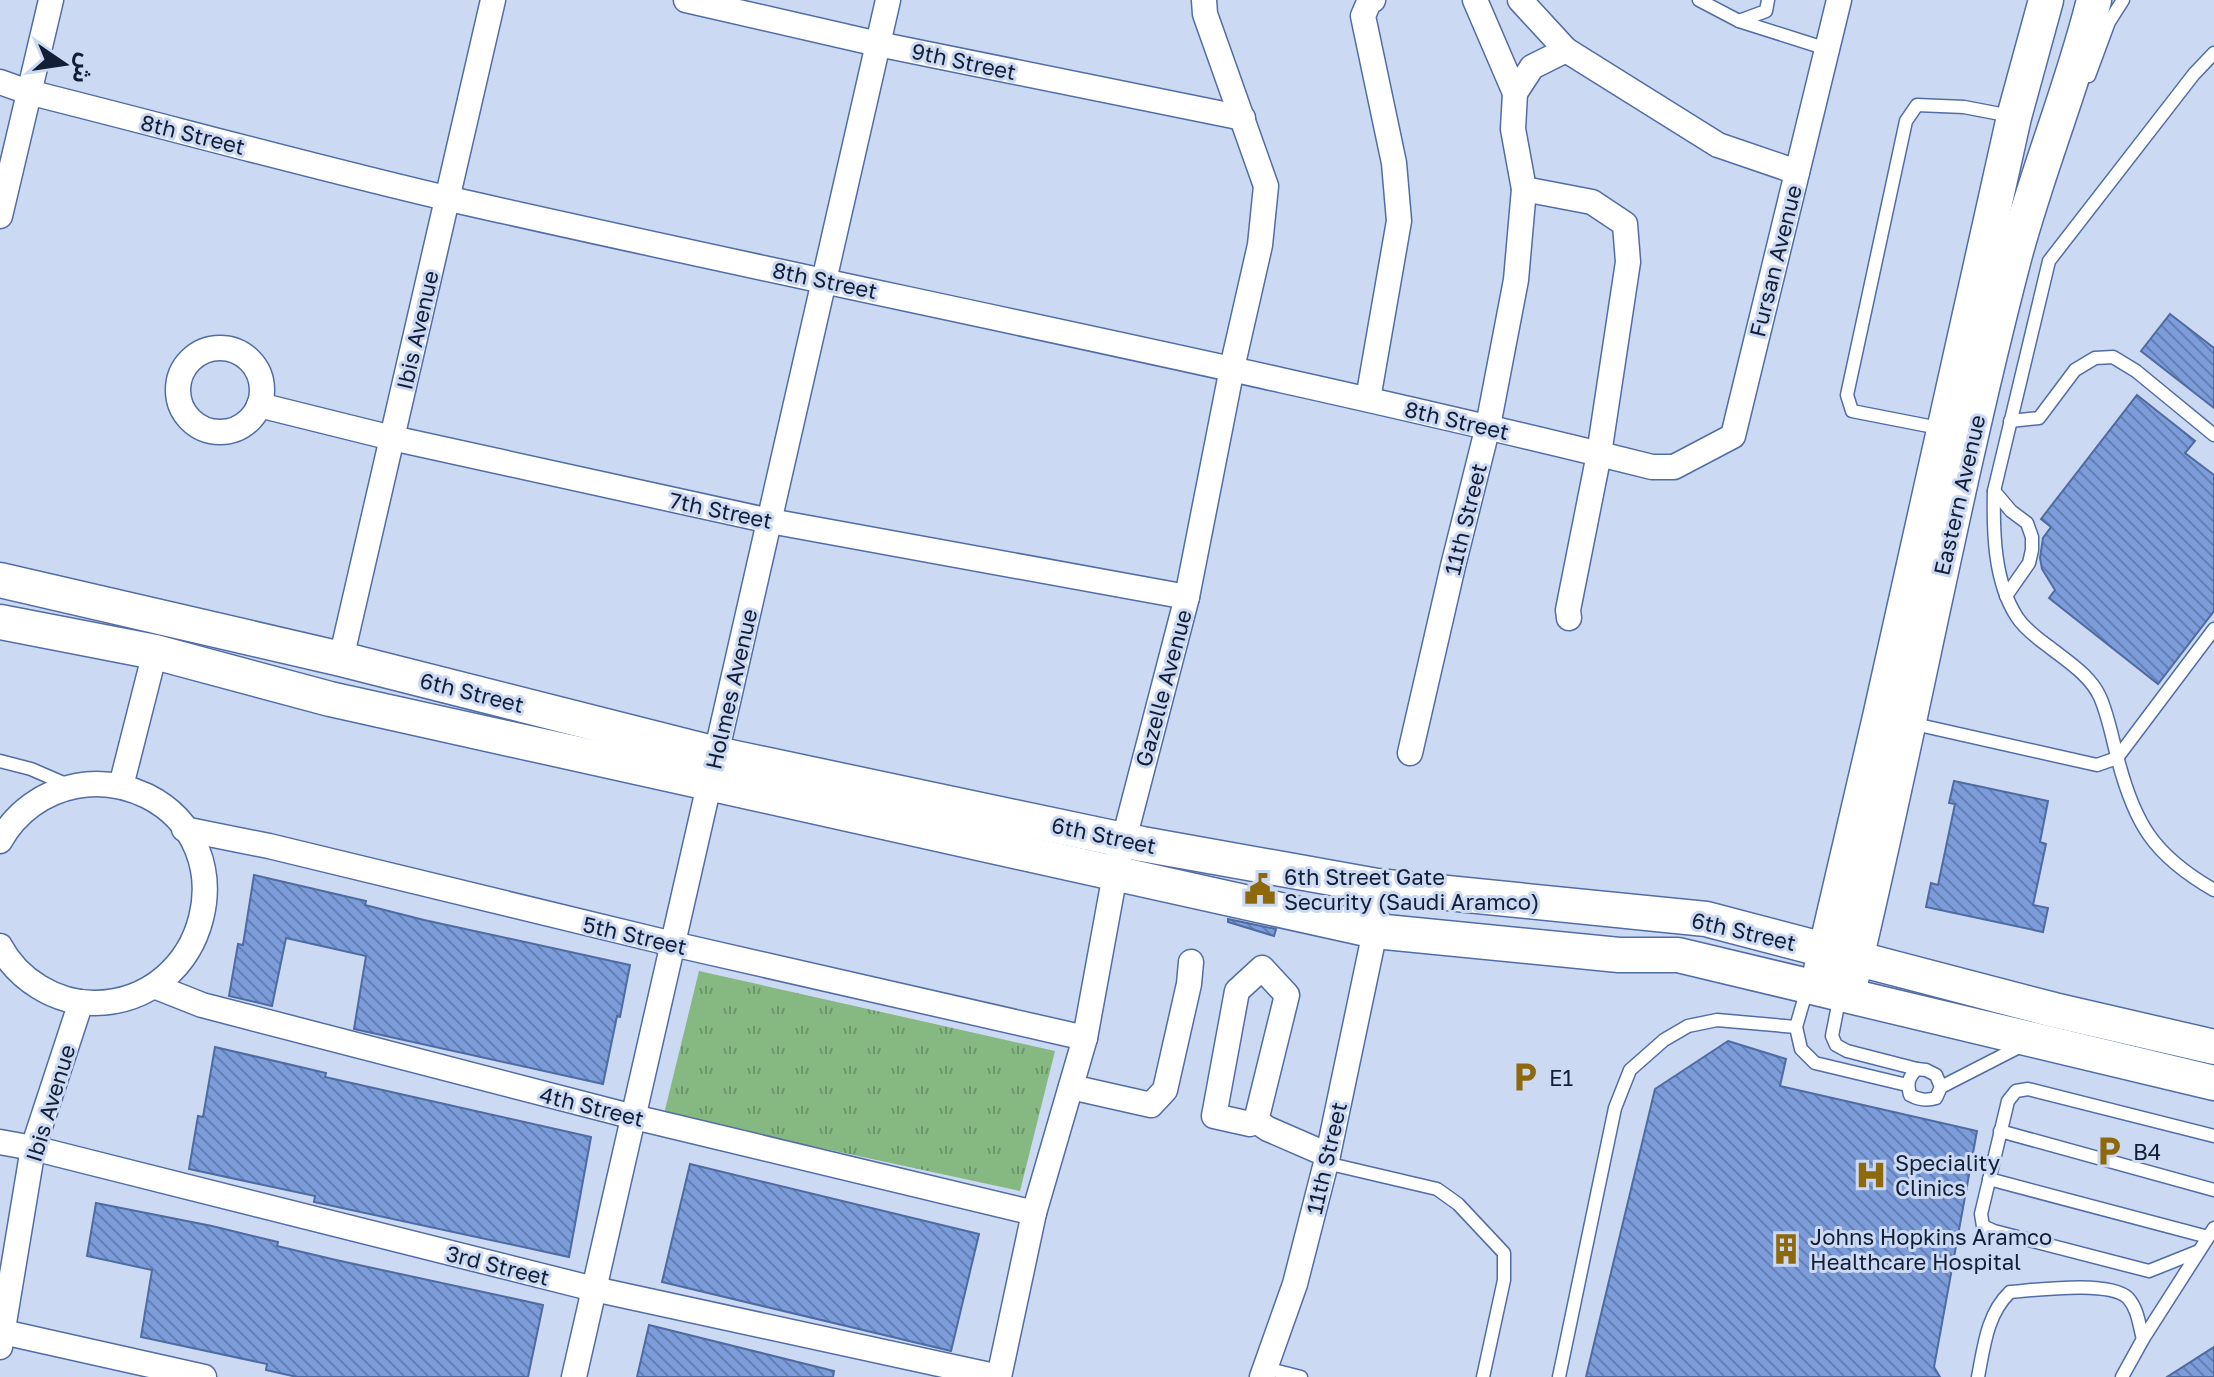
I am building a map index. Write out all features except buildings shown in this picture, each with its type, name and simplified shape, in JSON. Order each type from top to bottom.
[{"type":"main road","name":"Eastern Avenue","points":[[1828,991],[1841,954],[1895,720],[1979,404],[2012,263],[2094,0]]},
{"type":"main road","name":"Eastern Avenue","points":[[1895,720],[1943,429],[2020,123],[2025,72],[2051,8]]},
{"type":"main road","name":"6th Street","points":[[0,580],[341,659],[713,768],[1115,874],[1375,931],[1619,955],[1678,955],[2214,1083]]},
{"type":"main road","name":"6th Street","points":[[0,622],[155,652],[330,699],[1377,886],[1706,919],[2054,1010],[2214,1047]]},
{"type":"street","points":[[0,216],[51,0]]},
{"type":"street","name":"Ibis Avenue","points":[[341,659],[493,0]]},
{"type":"street","name":"9th Street","points":[[686,0],[878,44],[1243,118]]},
{"type":"street","name":"Holmes Avenue","points":[[574,1377],[888,0]]},
{"type":"street","name":"Gazelle Avenue","points":[[999,1377],[1034,1213],[1085,1038],[1115,874],[1187,597],[1232,368],[1260,245],[1266,186],[1205,14],[1204,0]]},
{"type":"street","points":[[1368,399],[1399,221],[1394,163],[1363,16],[1373,0]]},
{"type":"street","name":"11th Street","points":[[1410,753],[1488,426],[1516,280],[1524,189],[1513,129],[1515,93],[1475,0]]},
{"type":"street","points":[[1520,0],[1566,50],[1718,145],[1797,172]]},
{"type":"street","name":"Fursan Avenue","points":[[1652,467],[1674,467],[1733,436],[1839,0]]},
{"type":"street","points":[[1515,93],[1532,67],[1566,50]]},
{"type":"street","name":"8th Street","points":[[0,82],[28,92],[447,198],[1232,368],[1652,467]]},
{"type":"street","points":[[1524,189],[1592,202],[1625,224],[1628,262],[1599,454],[1568,610],[1569,618]]},
{"type":"street","name":"7th Street","points":[[259,405],[392,438],[770,521],[1187,597]]},
{"type":"street","points":[[121,786],[155,652]]},
{"type":"street","points":[[0,841],[24,811],[58,790],[86,784],[121,786],[152,799],[184,829],[202,867],[205,901],[202,918],[189,950],[179,964],[154,986],[122,1000],[81,1002],[55,995],[22,974],[0,946]]},
{"type":"street","name":"5th Street","points":[[184,829],[269,846],[673,944],[1085,1038]]},
{"type":"street","name":"11th Street","points":[[1263,1372],[1295,1284],[1327,1159],[1375,931],[1377,886]]},
{"type":"street","points":[[1071,1087],[1151,1105],[1165,1090],[1189,984],[1191,962]]},
{"type":"street","points":[[1262,968],[1287,995],[1256,1121],[1250,1124],[1214,1116],[1237,991],[1262,968]]},
{"type":"street","points":[[0,986],[22,974]]},
{"type":"street","name":"4th Street","points":[[154,986],[202,1005],[634,1117],[1034,1213]]},
{"type":"street","name":"Ibis Avenue","points":[[2,1340],[33,1148],[81,1002]]},
{"type":"street","points":[[1256,1121],[1327,1159]]},
{"type":"street","name":"3rd Street","points":[[0,1142],[594,1289],[999,1377]]},
{"type":"street","points":[[2,1340],[204,1377]]},
{"type":"lane","points":[[1699,0],[1739,21],[1827,49]]},
{"type":"lane","points":[[1739,21],[1766,11],[1768,0]]},
{"type":"lane","points":[[2086,84],[2109,22],[2123,0]]},
{"type":"lane","points":[[2214,53],[2194,74],[2049,261],[1994,491],[1993,522],[2006,596],[2018,618],[2035,636],[2078,669],[2100,697],[2124,784],[2142,826],[2155,845],[2191,877],[2214,890]]},
{"type":"lane","points":[[1979,404],[1973,418],[1963,428],[1951,431],[1852,411],[1847,395],[1906,121],[1917,105],[1964,107],[2020,123]]},
{"type":"lane","points":[[2030,206],[2074,112]]},
{"type":"lane","points":[[1997,271],[1997,328]]},
{"type":"lane","points":[[2010,421],[2039,418],[2075,370],[2095,358],[2113,357],[2136,371],[2214,435]]},
{"type":"lane","points":[[1994,491],[2011,511],[2027,523],[2032,537],[2029,563],[2006,596]]},
{"type":"lane","points":[[1895,720],[2097,765],[2117,758],[2214,629]]},
{"type":"lane","points":[[0,761],[31,769],[71,786],[58,790]]},
{"type":"lane","points":[[1796,1027],[1828,991]]},
{"type":"lane","points":[[1828,991],[1832,1036],[1836,1045],[1847,1051],[1926,1070],[1936,1075],[1941,1087]]},
{"type":"lane","points":[[1559,1377],[1615,1108],[1630,1070],[1664,1040],[1688,1026],[1717,1020],[1796,1027]]},
{"type":"lane","points":[[1796,1027],[1801,1049],[1815,1063],[1907,1085]]},
{"type":"lane","points":[[1917,1069],[1907,1085],[1910,1095],[1928,1101],[1936,1098],[1941,1087],[2031,1040]]},
{"type":"lane","points":[[2199,1251],[2149,1271],[1994,1231],[1983,1226],[1981,1214],[2008,1101],[2016,1091],[2028,1089],[2214,1136]]},
{"type":"lane","points":[[2000,1131],[2214,1190]]},
{"type":"lane","points":[[1327,1159],[1437,1189],[1458,1204],[1504,1253],[1504,1280],[1483,1377]]},
{"type":"lane","points":[[1989,1179],[2211,1232],[2122,1377]]},
{"type":"lane","points":[[1978,1377],[1989,1325],[2001,1301],[2010,1292],[2103,1288],[2125,1295],[2134,1306],[2143,1339]]},
{"type":"lane","points":[[1263,1372],[1301,1377]]},
{"type":"green space","points":[[699,971],[1055,1051],[1020,1191],[664,1114]]},
{"type":"place","name":"6th Street Gate Security (Saudi Aramco)","points":[[1260,889]]},
{"type":"place","name":"E1","points":[[1525,1077]]},
{"type":"place","name":"B4","points":[[2109,1151]]},
{"type":"place","name":"Speciality Clinics","points":[[1871,1175]]},
{"type":"place","name":"Johns Hopkins Aramco Healthcare Hospital","points":[[1786,1249]]}]
